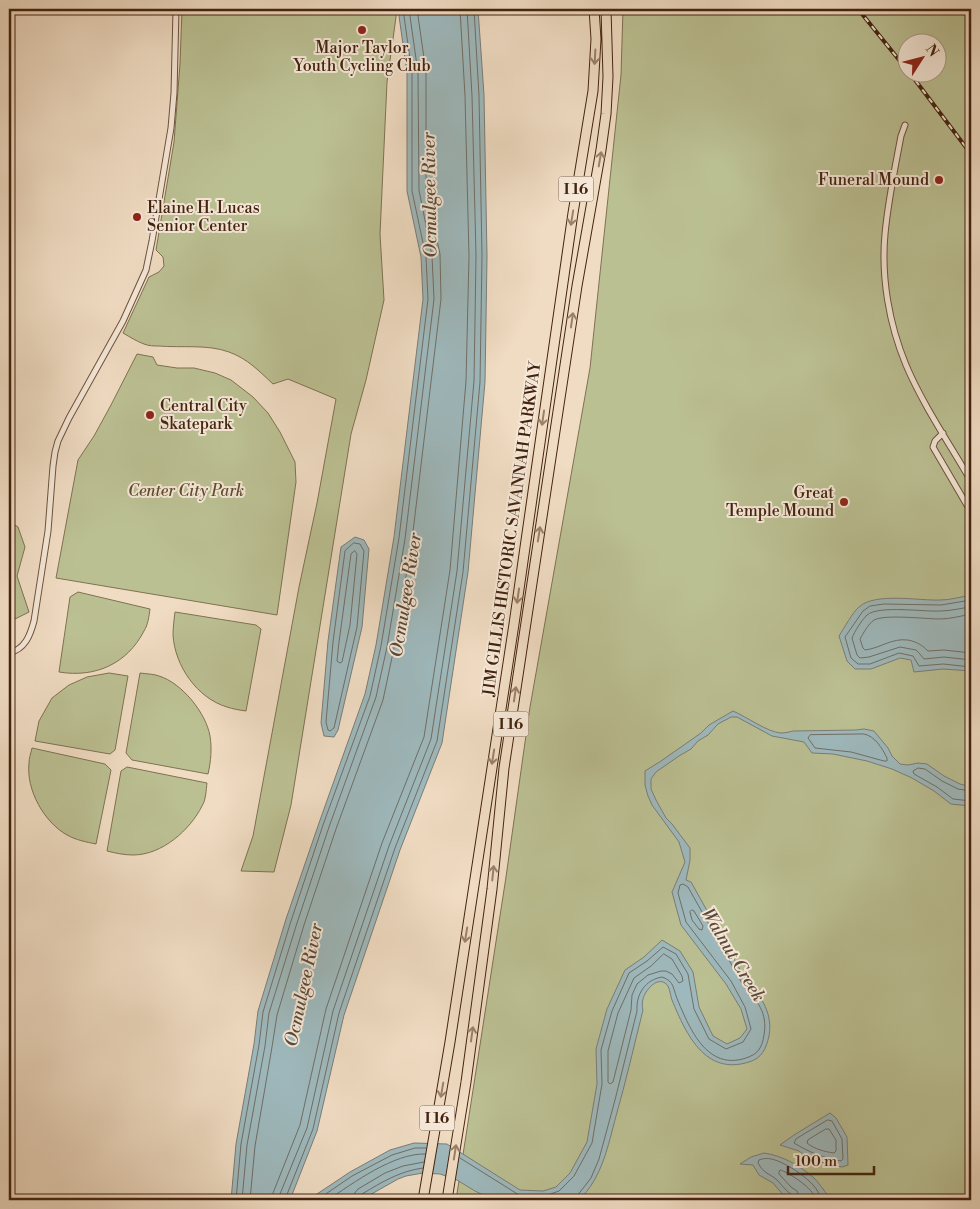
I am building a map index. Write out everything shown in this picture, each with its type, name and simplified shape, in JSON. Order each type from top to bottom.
[{"type":"highway","name":"JIM GILLIS HISTORIC SAVANNAH PARKWAY","points":[[423,1197],[450,1042],[514,624],[573,213],[593,91],[596,39],[594,9]]},
{"type":"highway","name":"JIM GILLIS HISTORIC SAVANNAH PARKWAY","points":[[447,1200],[466,1082],[492,888],[508,740],[577,286],[600,159],[606,114],[608,77],[606,9]]},
{"type":"street","points":[[9,653],[15,652],[25,644],[34,621],[48,531],[53,466],[58,442],[69,418],[123,321],[146,270],[171,128],[174,93],[176,9]]},
{"type":"street","points":[[905,125],[901,136],[885,233],[885,280],[893,327],[905,364],[916,388],[971,481]]},
{"type":"street","points":[[942,433],[935,441],[933,447],[971,512]]},
{"type":"green space","points":[[182,9],[375,9],[378,11],[378,9],[396,9],[387,82],[380,234],[384,300],[366,380],[351,434],[291,805],[274,872],[241,871],[253,836],[336,399],[288,379],[273,384],[248,362],[229,352],[203,347],[150,346],[138,342],[123,333],[149,277],[159,272],[164,266],[163,257],[156,250],[174,142]]},
{"type":"green space","points":[[623,9],[971,9],[971,1200],[456,1200],[506,877],[530,707],[590,368],[621,75]]},
{"type":"green space","name":"Center City Park","points":[[137,354],[153,357],[157,365],[194,368],[215,373],[231,380],[253,397],[268,413],[280,432],[295,462],[296,482],[277,615],[56,578],[78,460],[94,436]]},
{"type":"green space","points":[[9,521],[18,527],[25,547],[17,576],[29,612],[9,622]]},
{"type":"green space","points":[[78,592],[150,609],[148,620],[145,629],[129,652],[109,666],[85,673],[59,672],[70,597]]},
{"type":"green space","points":[[175,612],[256,625],[261,629],[246,711],[216,703],[197,688],[190,679],[183,669],[175,647],[173,635]]},
{"type":"green space","points":[[109,673],[128,676],[115,750],[110,754],[35,741],[39,721],[52,698],[69,685],[87,677]]},
{"type":"green space","points":[[140,673],[157,675],[168,680],[192,700],[204,718],[210,736],[211,755],[208,774],[132,760],[126,753]]},
{"type":"green space","points":[[32,748],[105,764],[111,770],[96,844],[77,840],[67,835],[44,814],[30,784],[29,763]]},
{"type":"green space","points":[[127,767],[207,783],[203,804],[197,815],[183,832],[164,846],[144,854],[126,855],[107,851],[121,771]]},
{"type":"water","name":"Ocmulgee River","points":[[398,9],[478,9],[484,95],[487,256],[485,382],[468,572],[442,743],[400,850],[344,1015],[317,1131],[290,1200],[231,1200],[236,1144],[258,1011],[286,919],[365,694],[376,645],[394,537],[423,299],[421,257],[407,191],[407,73]]},
{"type":"water","points":[[355,537],[364,540],[369,549],[362,627],[338,730],[334,737],[324,736],[321,723],[328,641],[341,547]]},
{"type":"water","points":[[971,595],[971,671],[943,669],[914,672],[911,660],[900,658],[871,669],[855,669],[847,661],[839,636],[854,613],[866,602],[886,598],[944,600]]},
{"type":"water","points":[[733,711],[763,727],[781,733],[864,729],[874,731],[900,764],[927,764],[944,776],[971,787],[971,806],[951,804],[934,791],[892,769],[867,761],[833,754],[812,753],[804,742],[772,736],[737,717],[731,717],[718,724],[691,749],[656,772],[651,779],[651,789],[666,818],[690,848],[686,880],[691,882],[747,982],[762,1000],[768,1013],[769,1036],[763,1052],[749,1062],[734,1065],[720,1063],[709,1058],[699,1049],[684,1026],[668,986],[665,983],[658,982],[648,989],[643,999],[643,1010],[603,1161],[593,1182],[579,1200],[493,1200],[457,1180],[440,1174],[423,1173],[398,1179],[361,1200],[307,1200],[350,1172],[390,1150],[414,1143],[447,1144],[520,1190],[543,1191],[556,1187],[570,1173],[587,1142],[597,1084],[596,1049],[607,1009],[625,970],[644,957],[662,940],[680,951],[693,972],[699,1007],[713,1036],[727,1044],[740,1038],[747,1029],[741,1009],[726,984],[681,925],[672,892],[685,862],[679,842],[652,805],[645,785],[645,771],[701,733],[709,725]]},
{"type":"water","points":[[830,1113],[836,1118],[847,1137],[848,1165],[842,1167],[824,1163],[805,1156],[799,1151],[780,1145],[794,1135]]},
{"type":"water","points":[[764,1153],[784,1159],[803,1169],[816,1180],[828,1196],[821,1200],[793,1200],[784,1196],[773,1183],[759,1175],[753,1165],[740,1164],[751,1157]]},
{"type":"railway","points":[[858,9],[898,59]]},
{"type":"railway","points":[[917,82],[971,154]]},
{"type":"place","name":"Major Taylor Youth Cycling Club","points":[[362,30]]},
{"type":"place","name":"Funeral Mound","points":[[939,180]]},
{"type":"place","name":"Elaine H. Lucas Senior Center","points":[[137,217]]},
{"type":"place","name":"Central City Skatepark","points":[[150,415]]},
{"type":"place","name":"Great Temple Mound","points":[[844,502]]},
{"type":"water label","name":"Walnut Creek","points":[[733,955]]}]
